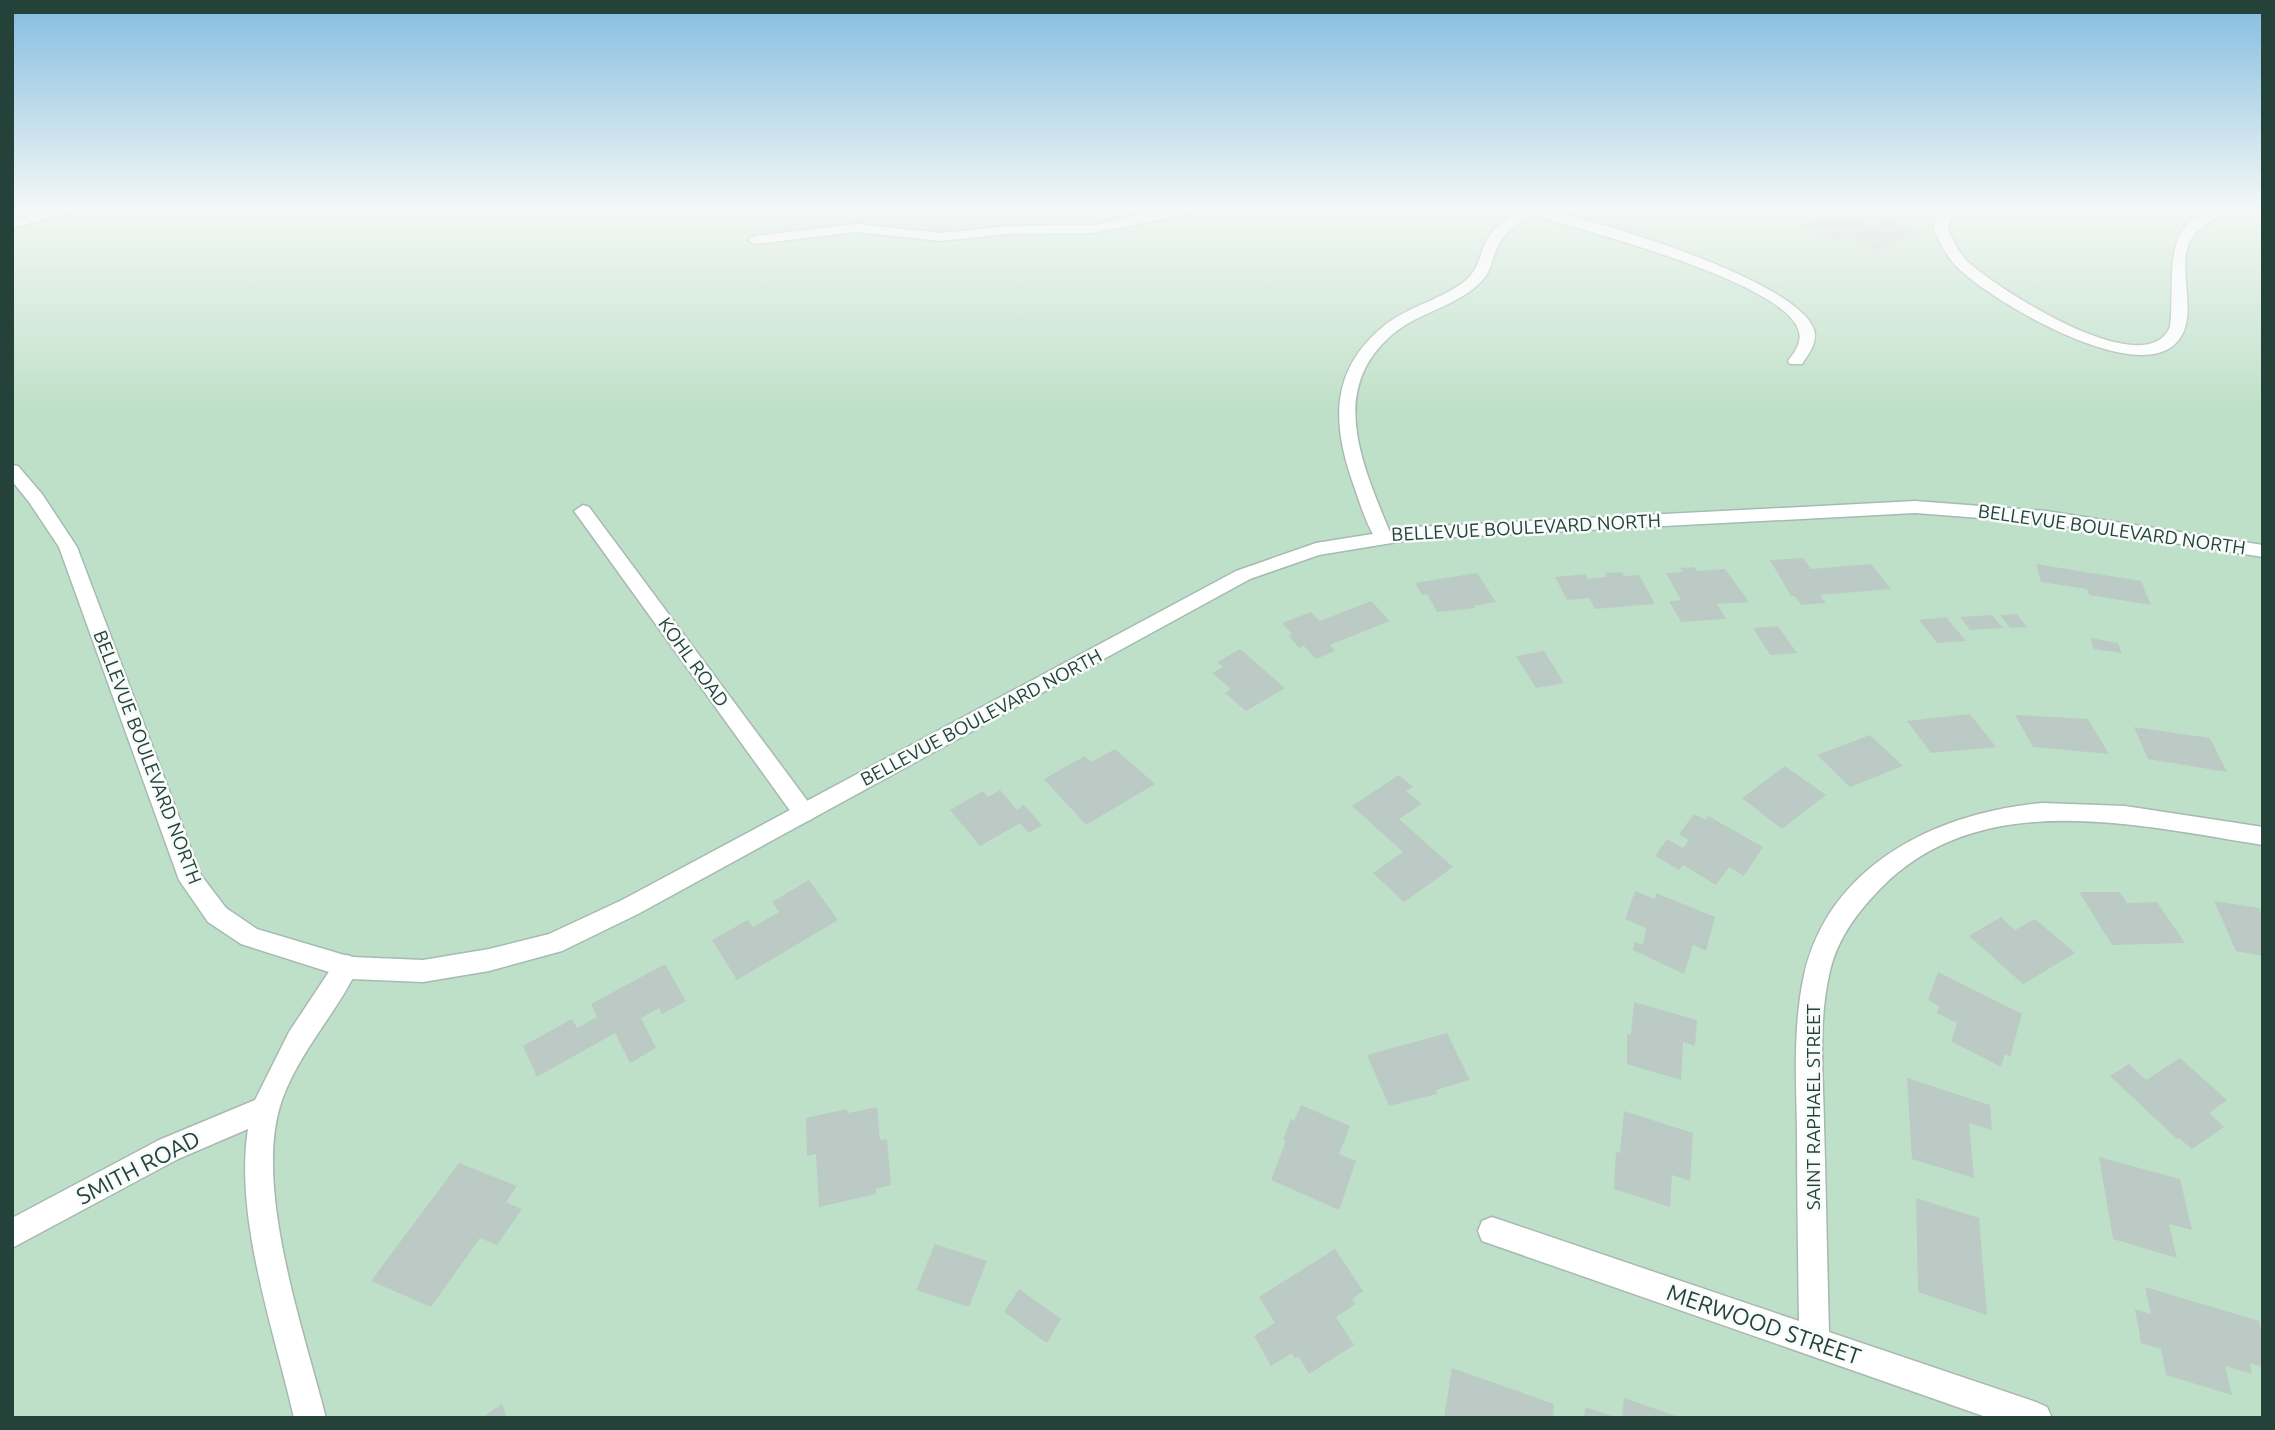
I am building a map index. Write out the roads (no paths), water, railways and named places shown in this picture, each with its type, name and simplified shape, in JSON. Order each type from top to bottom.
[{"type":"street","points":[[1382,535],[1355,466],[1348,438],[1346,411],[1349,384],[1355,365],[1369,346],[1392,327],[1463,290],[1478,277]]},
{"type":"street","points":[[1728,277],[1772,295],[1787,305],[1805,326],[1806,346],[1796,361]]},
{"type":"street","points":[[1978,277],[2021,308],[2045,320],[2115,345],[2147,350],[2163,348],[2172,341],[2177,330],[2178,277]]},
{"type":"street","name":"BELLEVUE BOULEVARD NORTH","points":[[12,470],[36,498],[68,547],[191,880],[217,915],[250,937],[347,966],[423,971],[489,960],[554,943],[630,907],[1243,575],[1279,559],[1323,545],[1382,535],[1713,517],[1950,508],[2071,520],[2263,551]]},
{"type":"street","name":"KOHL ROAD","points":[[583,511],[804,813]]},
{"type":"street","name":"SAINT RAPHAEL STREET","points":[[1814,1341],[1809,1032],[1813,991],[1823,954],[1839,920],[1857,894],[1894,862],[1949,832],[1993,819],[2038,812],[2124,816],[2263,836]]},
{"type":"street","points":[[310,1418],[260,1205],[258,1162],[263,1118],[267,1109],[300,1039],[347,966]]},
{"type":"street","name":"SMITH ROAD","points":[[12,1234],[166,1150],[230,1121],[267,1109]]},
{"type":"street","name":"MERWOOD STREET","points":[[1492,1231],[2036,1418]]}]
